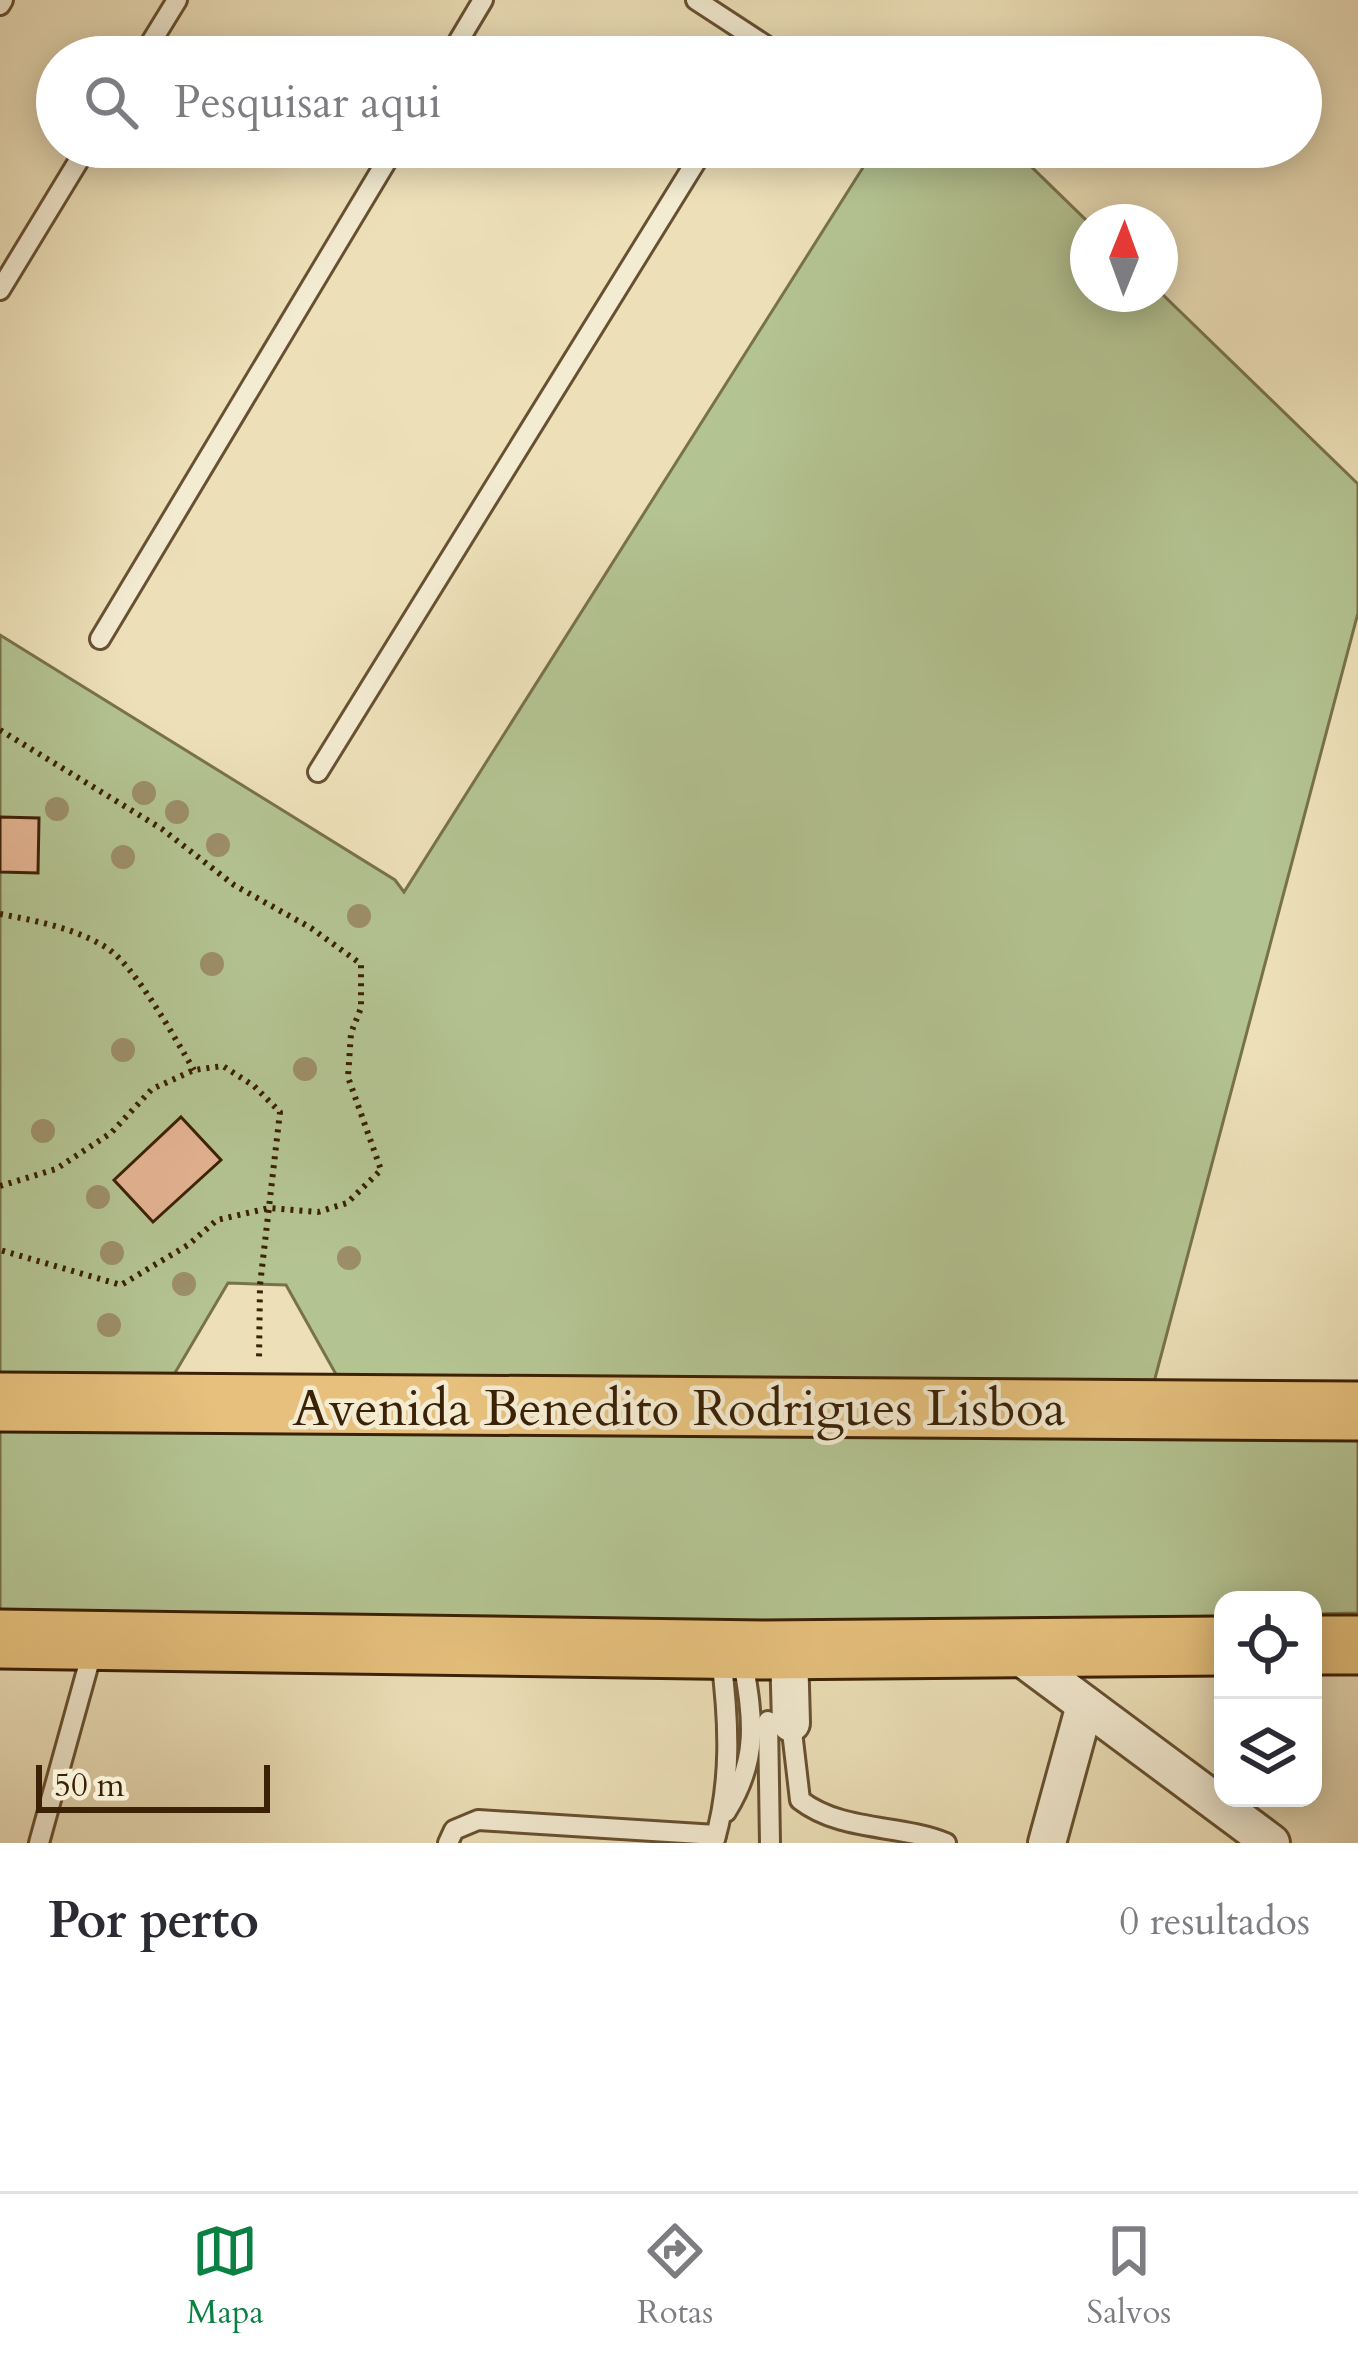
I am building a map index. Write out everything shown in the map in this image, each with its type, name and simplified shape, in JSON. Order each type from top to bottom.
[{"type":"main road","name":"Avenida Benedito Rodrigues Lisboa","points":[[0,1402],[1358,1411]]},
{"type":"main road","points":[[0,1639],[753,1649],[1214,1646]]},
{"type":"main road","points":[[1322,1646],[1358,1645]]},
{"type":"street","points":[[1010,1648],[1271,1843]]},
{"type":"street","points":[[753,1649],[780,1722]]},
{"type":"street","points":[[1047,1843],[1085,1705]]},
{"type":"lane","points":[[155,36],[177,0]]},
{"type":"lane","points":[[461,36],[483,0]]},
{"type":"lane","points":[[696,0],[750,36]]},
{"type":"lane","points":[[0,290],[74,168]]},
{"type":"lane","points":[[100,639],[382,168]]},
{"type":"lane","points":[[318,772],[692,168]]},
{"type":"lane","points":[[39,1843],[95,1641]]},
{"type":"lane","points":[[448,1843],[454,1830],[478,1820],[717,1833],[729,1718],[753,1649]]},
{"type":"lane","points":[[770,1843],[780,1722]]},
{"type":"lane","points":[[780,1722],[800,1801],[812,1810],[946,1843]]},
{"type":"path","points":[[0,730],[163,829],[235,885],[361,964],[361,1008],[350,1033],[348,1077],[381,1170],[346,1203],[318,1212],[269,1208],[217,1220],[188,1245],[121,1285],[0,1250]]},
{"type":"path","points":[[0,914],[52,923],[110,950],[152,1003],[194,1070]]},
{"type":"path","points":[[0,1186],[56,1169],[112,1133],[152,1089],[194,1070],[223,1066],[254,1086],[280,1112],[260,1285],[260,1405]]},
{"type":"green space","points":[[863,168],[1033,168],[1070,204],[1070,312],[1178,309],[1358,484],[1358,613],[1153,1386],[342,1385],[286,1285],[228,1283],[169,1383],[0,1378],[0,635],[395,880],[404,892]]},
{"type":"green space","points":[[0,1424],[1358,1424],[1358,1613],[1322,1614],[1322,1591],[1214,1591],[1214,1616],[771,1626],[0,1616]]},
{"type":"building","points":[[0,817],[39,818],[38,873],[0,872]]},
{"type":"building","points":[[181,1117],[221,1160],[153,1222],[114,1180]]}]
